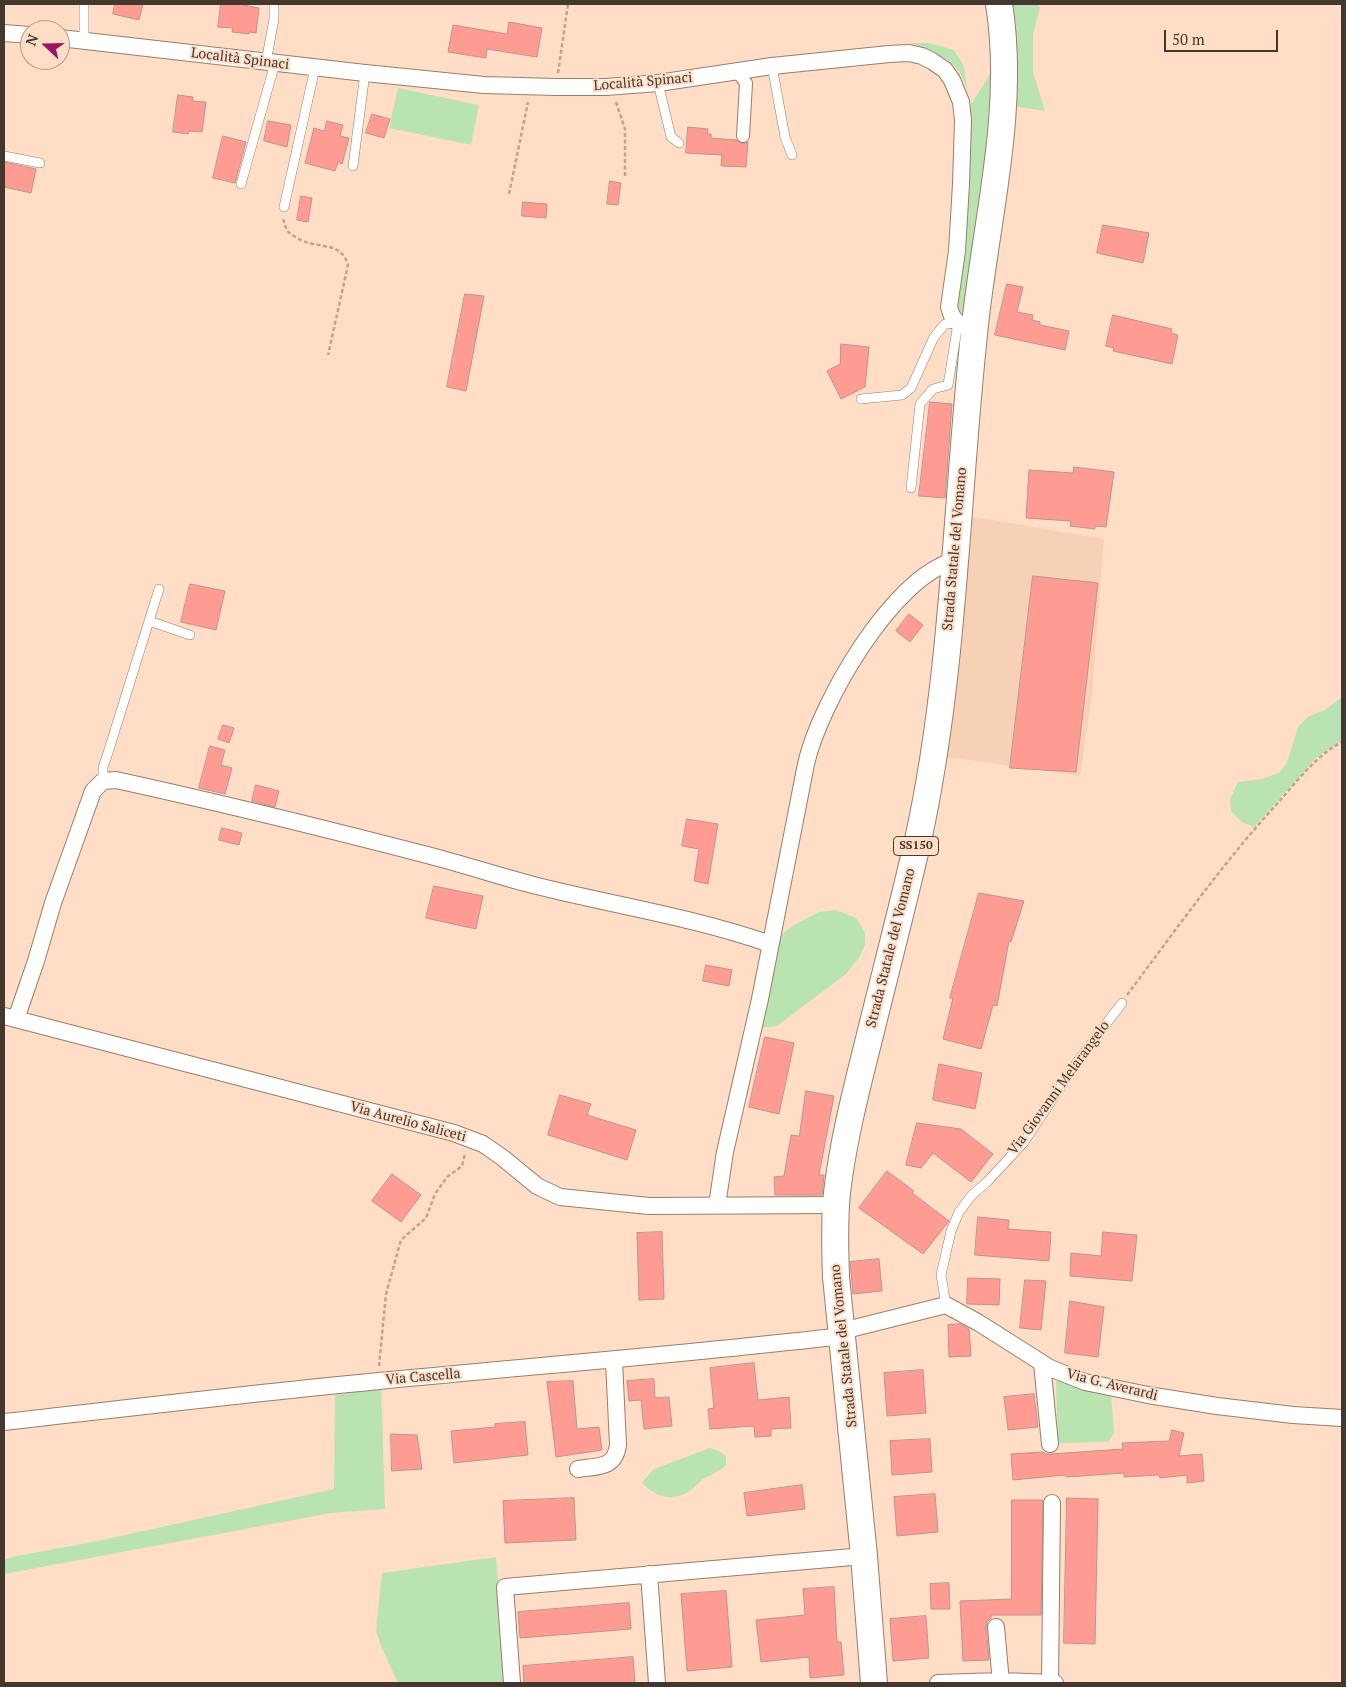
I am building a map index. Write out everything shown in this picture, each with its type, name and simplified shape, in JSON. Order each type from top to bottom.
[{"type":"main road","name":"Strada Statale del Vomano","points":[[874,1683],[864,1556],[835,1256],[836,1205],[848,1128],[930,782],[941,702],[954,561],[966,325],[1004,97],[1004,69],[999,4]]},
{"type":"street","points":[[4,33],[20,34]]},
{"type":"street","name":"Località Spinaci","points":[[70,39],[315,68],[484,85],[556,87],[606,87],[658,83],[772,66],[874,55],[910,53],[922,56],[945,70],[952,80],[961,102],[963,120],[962,184],[957,251],[949,307],[952,316],[966,325]]},
{"type":"street","points":[[737,72],[746,83],[743,136]]},
{"type":"street","points":[[717,1205],[727,1144],[760,999],[809,750],[821,718],[861,648],[884,614],[920,580],[940,567],[954,561]]},
{"type":"street","points":[[10,1018],[36,961],[93,791],[103,781],[116,780],[194,797],[431,856],[534,885],[727,930],[770,944]]},
{"type":"street","name":"Via Aurelio Saliceti","points":[[10,1018],[469,1138],[497,1153],[537,1186],[560,1197],[650,1206],[836,1205]]},
{"type":"street","points":[[842,1334],[946,1304]]},
{"type":"street","name":"Via G. Averardi","points":[[946,1304],[1042,1363],[1084,1382],[1163,1398],[1256,1411],[1342,1418]]},
{"type":"street","name":"Via Cascella","points":[[4,1422],[378,1381],[734,1349],[842,1334]]},
{"type":"street","points":[[578,1469],[607,1464],[616,1455],[618,1445],[614,1360]]},
{"type":"street","points":[[1042,1363],[1050,1444]]},
{"type":"street","points":[[1050,1683],[1052,1503]]},
{"type":"street","points":[[512,1683],[506,1587],[864,1556]]},
{"type":"street","points":[[649,1574],[657,1683]]},
{"type":"street","points":[[996,1628],[1001,1682]]},
{"type":"street","points":[[938,1683],[1056,1683]]},
{"type":"lane","points":[[84,4],[84,41]]},
{"type":"lane","points":[[242,184],[270,62],[274,4]]},
{"type":"lane","points":[[772,66],[785,137],[792,156]]},
{"type":"lane","points":[[284,207],[315,68]]},
{"type":"lane","points":[[352,166],[365,73]]},
{"type":"lane","points":[[658,83],[671,138],[679,143]]},
{"type":"lane","points":[[4,156],[40,163]]},
{"type":"lane","points":[[861,399],[902,395],[911,388],[934,337],[945,324],[966,325],[948,385],[933,389],[920,404],[910,488]]},
{"type":"lane","points":[[103,781],[103,768],[160,588]]},
{"type":"lane","points":[[149,621],[190,635]]},
{"type":"lane","name":"Via Giovanni Melarangelo","points":[[946,1304],[941,1275],[951,1231],[959,1212],[972,1195],[987,1182],[1024,1142],[1078,1061],[1122,1003]]},
{"type":"path","points":[[556,87],[568,4]]},
{"type":"path","points":[[509,194],[528,106],[530,86]]},
{"type":"path","points":[[606,87],[615,98],[625,129],[625,177]]},
{"type":"path","points":[[284,207],[283,217],[287,231],[302,241],[337,249],[346,258],[348,265],[328,354]]},
{"type":"path","points":[[1122,1003],[1210,885],[1263,818],[1309,769],[1331,748],[1342,742]]},
{"type":"path","points":[[378,1381],[386,1294],[401,1240],[426,1218],[435,1194],[447,1178],[462,1166],[469,1138]]},
{"type":"shaded area","points":[[969,516],[1104,539],[1092,695],[1080,776],[940,756]]},
{"type":"green space","points":[[1007,4],[1036,4],[1040,7],[1033,34],[1033,72],[1045,111],[1013,106]]},
{"type":"green space","points":[[911,43],[929,43],[954,50],[964,66],[967,89],[959,71],[950,61]]},
{"type":"green space","points":[[993,69],[989,129],[964,314],[956,310],[969,108]]},
{"type":"green space","points":[[398,88],[479,105],[471,145],[389,128]]},
{"type":"green space","points":[[1342,697],[1342,740],[1316,758],[1254,827],[1242,822],[1231,811],[1230,799],[1238,782],[1263,779],[1280,772],[1287,763],[1298,727],[1309,716],[1325,710]]},
{"type":"green space","points":[[836,910],[856,918],[865,932],[865,945],[858,959],[846,974],[777,1026],[760,1028],[779,937],[792,926],[819,912]]},
{"type":"green space","points":[[1056,1381],[1070,1381],[1111,1393],[1114,1433],[1108,1442],[1058,1443]]},
{"type":"green space","points":[[381,1387],[385,1509],[331,1513],[4,1574],[4,1560],[12,1557],[98,1541],[334,1489],[335,1395]]},
{"type":"green space","points":[[710,1448],[726,1456],[726,1465],[703,1479],[687,1493],[666,1497],[655,1493],[642,1482],[654,1469]]},
{"type":"green space","points":[[496,1557],[506,1683],[398,1683],[376,1631],[382,1573]]},
{"type":"building","points":[[115,4],[143,4],[139,20],[113,14]]},
{"type":"building","points":[[221,4],[243,4],[259,8],[256,33],[232,32],[233,28],[218,27]]},
{"type":"building","points":[[509,22],[542,28],[537,57],[487,49],[486,58],[448,52],[453,25],[507,34]]},
{"type":"building","points":[[178,95],[193,97],[193,101],[206,102],[202,132],[189,131],[188,134],[173,132]]},
{"type":"building","points":[[372,114],[390,119],[384,138],[366,133]]},
{"type":"building","points":[[268,121],[291,125],[287,147],[264,141]]},
{"type":"building","points":[[327,121],[343,125],[340,136],[349,138],[342,164],[338,162],[335,171],[305,163],[314,128],[324,131]]},
{"type":"building","points":[[688,127],[708,129],[707,134],[711,134],[711,138],[736,140],[742,144],[748,142],[746,167],[721,166],[722,155],[686,153]]},
{"type":"building","points":[[223,136],[246,142],[235,183],[213,178]]},
{"type":"building","points":[[4,162],[36,169],[31,193],[4,187]]},
{"type":"building","points":[[610,181],[621,183],[618,205],[607,204]]},
{"type":"building","points":[[301,196],[312,198],[308,222],[297,220]]},
{"type":"building","points":[[523,202],[547,204],[546,218],[522,216]]},
{"type":"building","points":[[1103,225],[1149,233],[1143,263],[1097,253]]},
{"type":"building","points":[[1007,284],[1023,287],[1017,312],[1033,315],[1032,320],[1040,322],[1040,325],[1069,331],[1065,350],[995,335]]},
{"type":"building","points":[[465,294],[484,296],[466,391],[447,387]]},
{"type":"building","points":[[1113,315],[1172,329],[1171,333],[1178,335],[1172,364],[1113,351],[1114,348],[1106,346]]},
{"type":"building","points":[[841,344],[869,347],[865,387],[841,399],[827,371],[840,364]]},
{"type":"building","points":[[930,402],[952,404],[945,498],[919,496]]},
{"type":"building","points":[[1074,467],[1114,472],[1106,527],[1095,526],[1095,529],[1070,526],[1071,521],[1026,518],[1029,470],[1073,473]]},
{"type":"building","points":[[1033,576],[1098,583],[1076,772],[1010,768]]},
{"type":"building","points":[[190,584],[225,591],[216,630],[181,622]]},
{"type":"building","points":[[909,614],[923,625],[910,642],[896,631]]},
{"type":"building","points":[[223,725],[234,728],[229,743],[218,739]]},
{"type":"building","points":[[210,746],[225,750],[221,765],[232,768],[225,794],[199,788]]},
{"type":"building","points":[[256,785],[279,791],[275,807],[252,801]]},
{"type":"building","points":[[687,819],[718,824],[708,884],[694,881],[699,849],[682,846]]},
{"type":"building","points":[[222,828],[242,833],[239,845],[219,840]]},
{"type":"building","points":[[434,886],[483,896],[476,929],[426,918]]},
{"type":"building","points":[[979,893],[1024,901],[1011,942],[1009,941],[997,1006],[993,1005],[981,1049],[943,1039],[953,998],[950,998]]},
{"type":"building","points":[[706,965],[732,970],[729,986],[703,981]]},
{"type":"building","points":[[765,1037],[794,1043],[779,1114],[749,1107]]},
{"type":"building","points":[[939,1064],[982,1073],[975,1109],[933,1100]]},
{"type":"building","points":[[806,1091],[834,1096],[819,1175],[824,1175],[822,1195],[775,1195],[774,1177],[784,1176],[791,1135],[799,1136]]},
{"type":"building","points":[[560,1095],[591,1104],[587,1115],[636,1130],[627,1160],[548,1135]]},
{"type":"building","points":[[917,1123],[961,1129],[993,1154],[971,1182],[933,1153],[921,1168],[906,1165]]},
{"type":"building","points":[[887,1171],[949,1221],[923,1254],[859,1208]]},
{"type":"building","points":[[392,1174],[421,1195],[401,1222],[372,1201]]},
{"type":"building","points":[[978,1217],[1009,1220],[1008,1229],[1051,1232],[1049,1261],[975,1255]]},
{"type":"building","points":[[662,1232],[664,1299],[639,1300],[637,1233]]},
{"type":"building","points":[[1103,1232],[1137,1235],[1132,1281],[1070,1276],[1071,1253],[1101,1256]]},
{"type":"building","points":[[879,1259],[882,1291],[853,1294],[850,1262]]},
{"type":"building","points":[[968,1278],[1000,1279],[999,1305],[967,1304]]},
{"type":"building","points":[[1025,1280],[1046,1281],[1041,1330],[1020,1328]]},
{"type":"building","points":[[1070,1301],[1104,1307],[1098,1357],[1065,1353]]},
{"type":"building","points":[[960,1324],[969,1329],[971,1356],[949,1357],[948,1325]]},
{"type":"building","points":[[754,1363],[758,1400],[789,1397],[791,1428],[771,1429],[771,1436],[755,1437],[754,1426],[710,1429],[708,1409],[714,1408],[710,1368]]},
{"type":"building","points":[[923,1370],[926,1413],[887,1416],[884,1373]]},
{"type":"building","points":[[654,1379],[655,1398],[669,1397],[672,1426],[644,1429],[641,1400],[629,1401],[627,1381]]},
{"type":"building","points":[[573,1381],[577,1429],[599,1427],[602,1450],[556,1457],[547,1382]]},
{"type":"building","points":[[1034,1394],[1038,1427],[1008,1430],[1004,1397]]},
{"type":"building","points":[[525,1422],[528,1455],[454,1463],[451,1431],[495,1427],[495,1424]]},
{"type":"building","points":[[1172,1430],[1184,1433],[1179,1456],[1202,1454],[1204,1481],[1187,1483],[1187,1475],[1160,1478],[1159,1475],[1124,1477],[1124,1473],[1066,1477],[1065,1475],[1013,1480],[1011,1454],[1044,1452],[1045,1454],[1050,1454],[1123,1449],[1122,1443],[1169,1441]]},
{"type":"building","points":[[391,1434],[417,1435],[422,1469],[392,1471]]},
{"type":"building","points":[[930,1439],[932,1472],[892,1475],[890,1441]]},
{"type":"building","points":[[802,1485],[805,1509],[747,1516],[744,1493]]},
{"type":"building","points":[[935,1494],[938,1532],[897,1536],[894,1497]]},
{"type":"building","points":[[574,1498],[576,1540],[505,1543],[503,1501]]},
{"type":"building","points":[[1067,1498],[1098,1499],[1095,1644],[1064,1643]]},
{"type":"building","points":[[1012,1500],[1043,1500],[1041,1615],[991,1615],[986,1628],[989,1660],[963,1661],[960,1601],[1011,1599]]},
{"type":"building","points":[[949,1583],[950,1609],[931,1609],[930,1584]]},
{"type":"building","points":[[834,1587],[837,1642],[841,1642],[844,1675],[810,1678],[809,1657],[761,1662],[756,1620],[805,1615],[803,1589]]},
{"type":"building","points":[[726,1591],[732,1667],[687,1671],[681,1594]]},
{"type":"building","points":[[629,1603],[631,1629],[520,1638],[518,1612]]},
{"type":"building","points":[[926,1616],[929,1658],[893,1661],[890,1619]]},
{"type":"building","points":[[633,1657],[635,1683],[524,1683],[523,1666]]}]
